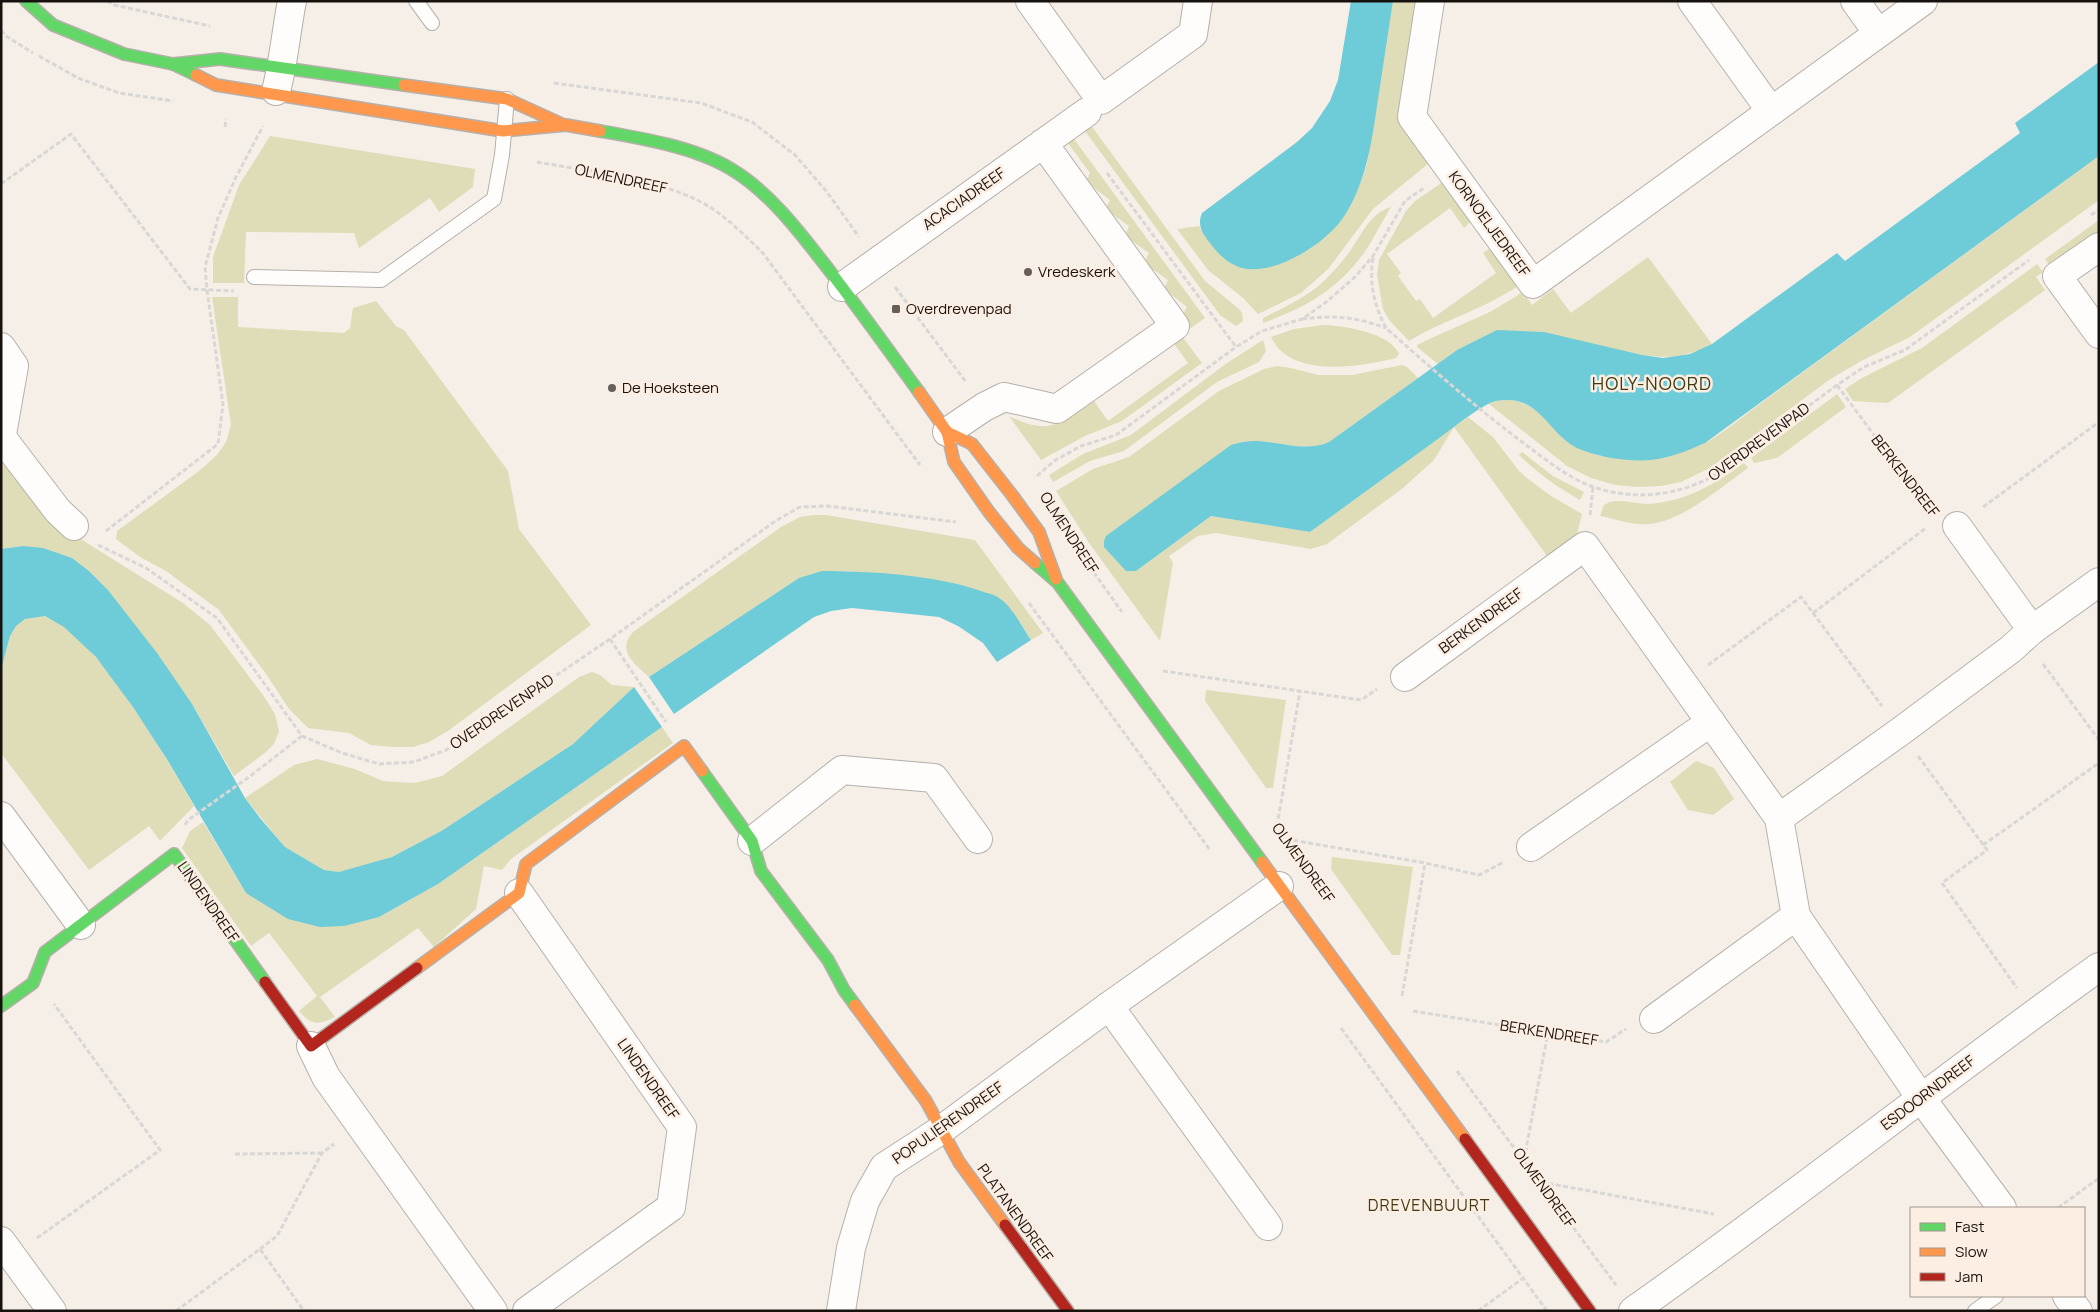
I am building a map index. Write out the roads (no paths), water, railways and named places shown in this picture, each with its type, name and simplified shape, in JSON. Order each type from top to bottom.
[{"type":"street","name":"OLMENDREEF","points":[[26,1],[53,24],[124,54],[173,64],[216,85],[503,131],[566,125]]},
{"type":"street","points":[[275,95],[283,67],[284,42],[292,1]]},
{"type":"street","points":[[1030,1],[1101,100],[1193,34],[1198,1]]},
{"type":"street","name":"KORNOELJEDREEF","points":[[1430,1],[1412,117],[1533,284],[1923,1]]},
{"type":"street","points":[[1692,1],[1771,111]]},
{"type":"street","points":[[1855,1],[1878,33]]},
{"type":"street","name":"OLMENDREEF","points":[[173,64],[220,59],[507,99],[566,125],[626,135],[682,148],[731,170],[765,196],[795,226],[842,287],[947,432],[954,462],[989,512],[1018,548],[1058,582],[1590,1311]]},
{"type":"street","name":"ACACIADREEF","points":[[842,287],[1087,112]]},
{"type":"street","points":[[947,432],[984,407],[1004,398],[1057,409],[1175,326],[1043,143]]},
{"type":"street","points":[[2099,247],[2057,276],[2099,334]]},
{"type":"street","points":[[1,347],[14,366],[2,440],[58,511],[83,534]]},
{"type":"street","name":"OLMENDREEF","points":[[947,432],[972,444],[1039,532],[1058,582]]},
{"type":"street","name":"BERKENDREEF","points":[[1947,523],[2032,630]]},
{"type":"street","name":"BERKENDREEF","points":[[1405,677],[1585,546],[1779,818],[1796,916],[1921,1098],[2001,1207]]},
{"type":"street","points":[[1779,818],[1901,731],[2010,649],[2032,630],[2099,582]]},
{"type":"street","points":[[1531,847],[1711,722]]},
{"type":"street","points":[[311,1046],[518,893],[526,864],[684,746],[752,840],[762,871],[828,960],[844,990],[926,1100],[941,1130]]},
{"type":"street","points":[[752,840],[842,770],[934,778],[978,838]]},
{"type":"street","points":[[1,816],[81,925]]},
{"type":"street","name":"LINDENDREEF","points":[[1,1006],[33,983],[45,952],[174,854],[311,1046],[326,1077],[493,1311]]},
{"type":"street","name":"POPULIERENDREEF","points":[[841,1311],[851,1248],[865,1200],[884,1166],[941,1130],[1109,1006],[1279,886]]},
{"type":"street","name":"LINDENDREEF","points":[[518,893],[682,1127],[671,1207],[527,1311]]},
{"type":"street","points":[[1654,1019],[1796,916]]},
{"type":"street","name":"ESDOORNDREEF","points":[[1634,1310],[1759,1222],[1921,1098],[2099,967]]},
{"type":"street","points":[[1109,1006],[1268,1226]]},
{"type":"street","name":"PLATANENDREEF","points":[[941,1130],[960,1162],[1068,1311]]},
{"type":"street","points":[[6,1249],[52,1311]]},
{"type":"street","points":[[2068,1297],[2078,1311]]},
{"type":"lane","points":[[416,1],[432,23]]},
{"type":"lane","points":[[254,277],[381,280],[494,199],[502,155],[507,99]]},
{"type":"lane","points":[[1976,1311],[1995,1297]]},
{"type":"water","points":[[1351,1],[1393,1],[1371,145],[1358,190],[1343,218],[1335,228],[1298,256],[1284,263],[1269,267],[1255,269],[1237,266],[1220,255],[1205,236],[1200,225],[1202,213],[1297,142],[1312,128],[1330,101],[1338,80]]},
{"type":"water","points":[[2099,62],[2099,156],[1705,443],[1674,455],[1654,460],[1619,459],[1596,455],[1577,448],[1566,441],[1533,408],[1511,400],[1496,401],[1469,416],[1310,532],[1211,516],[1136,571],[1126,571],[1104,547],[1106,536],[1231,445],[1256,441],[1305,447],[1329,442],[1457,350],[1497,330],[1544,332],[1642,355],[1663,358],[1690,354],[1712,344],[1837,253],[1845,261],[2020,133],[2015,123]]},
{"type":"water","points":[[23,546],[43,548],[72,558],[89,571],[108,590],[157,653],[192,704],[245,798],[260,818],[285,847],[324,870],[339,872],[392,857],[443,830],[573,744],[634,687],[662,727],[438,884],[379,917],[344,926],[320,927],[288,919],[246,893],[168,761],[133,707],[96,657],[64,627],[45,616],[25,619],[16,626],[10,636],[1,670],[1,549]]},
{"type":"water","points":[[822,571],[903,575],[944,581],[990,594],[1008,606],[1031,640],[997,662],[983,643],[958,626],[939,617],[852,608],[831,611],[814,617],[674,714],[649,677],[799,578]]},
{"type":"place","name":"Vredeskerk","points":[[1028,272]]},
{"type":"place","name":"Overdrevenpad","points":[[896,309]]},
{"type":"place","name":"De Hoeksteen","points":[[612,388]]},
{"type":"district","name":"HOLY-NOORD","points":[[1652,384]]},
{"type":"district","name":"DREVENBUURT","points":[[1429,1205]]}]
